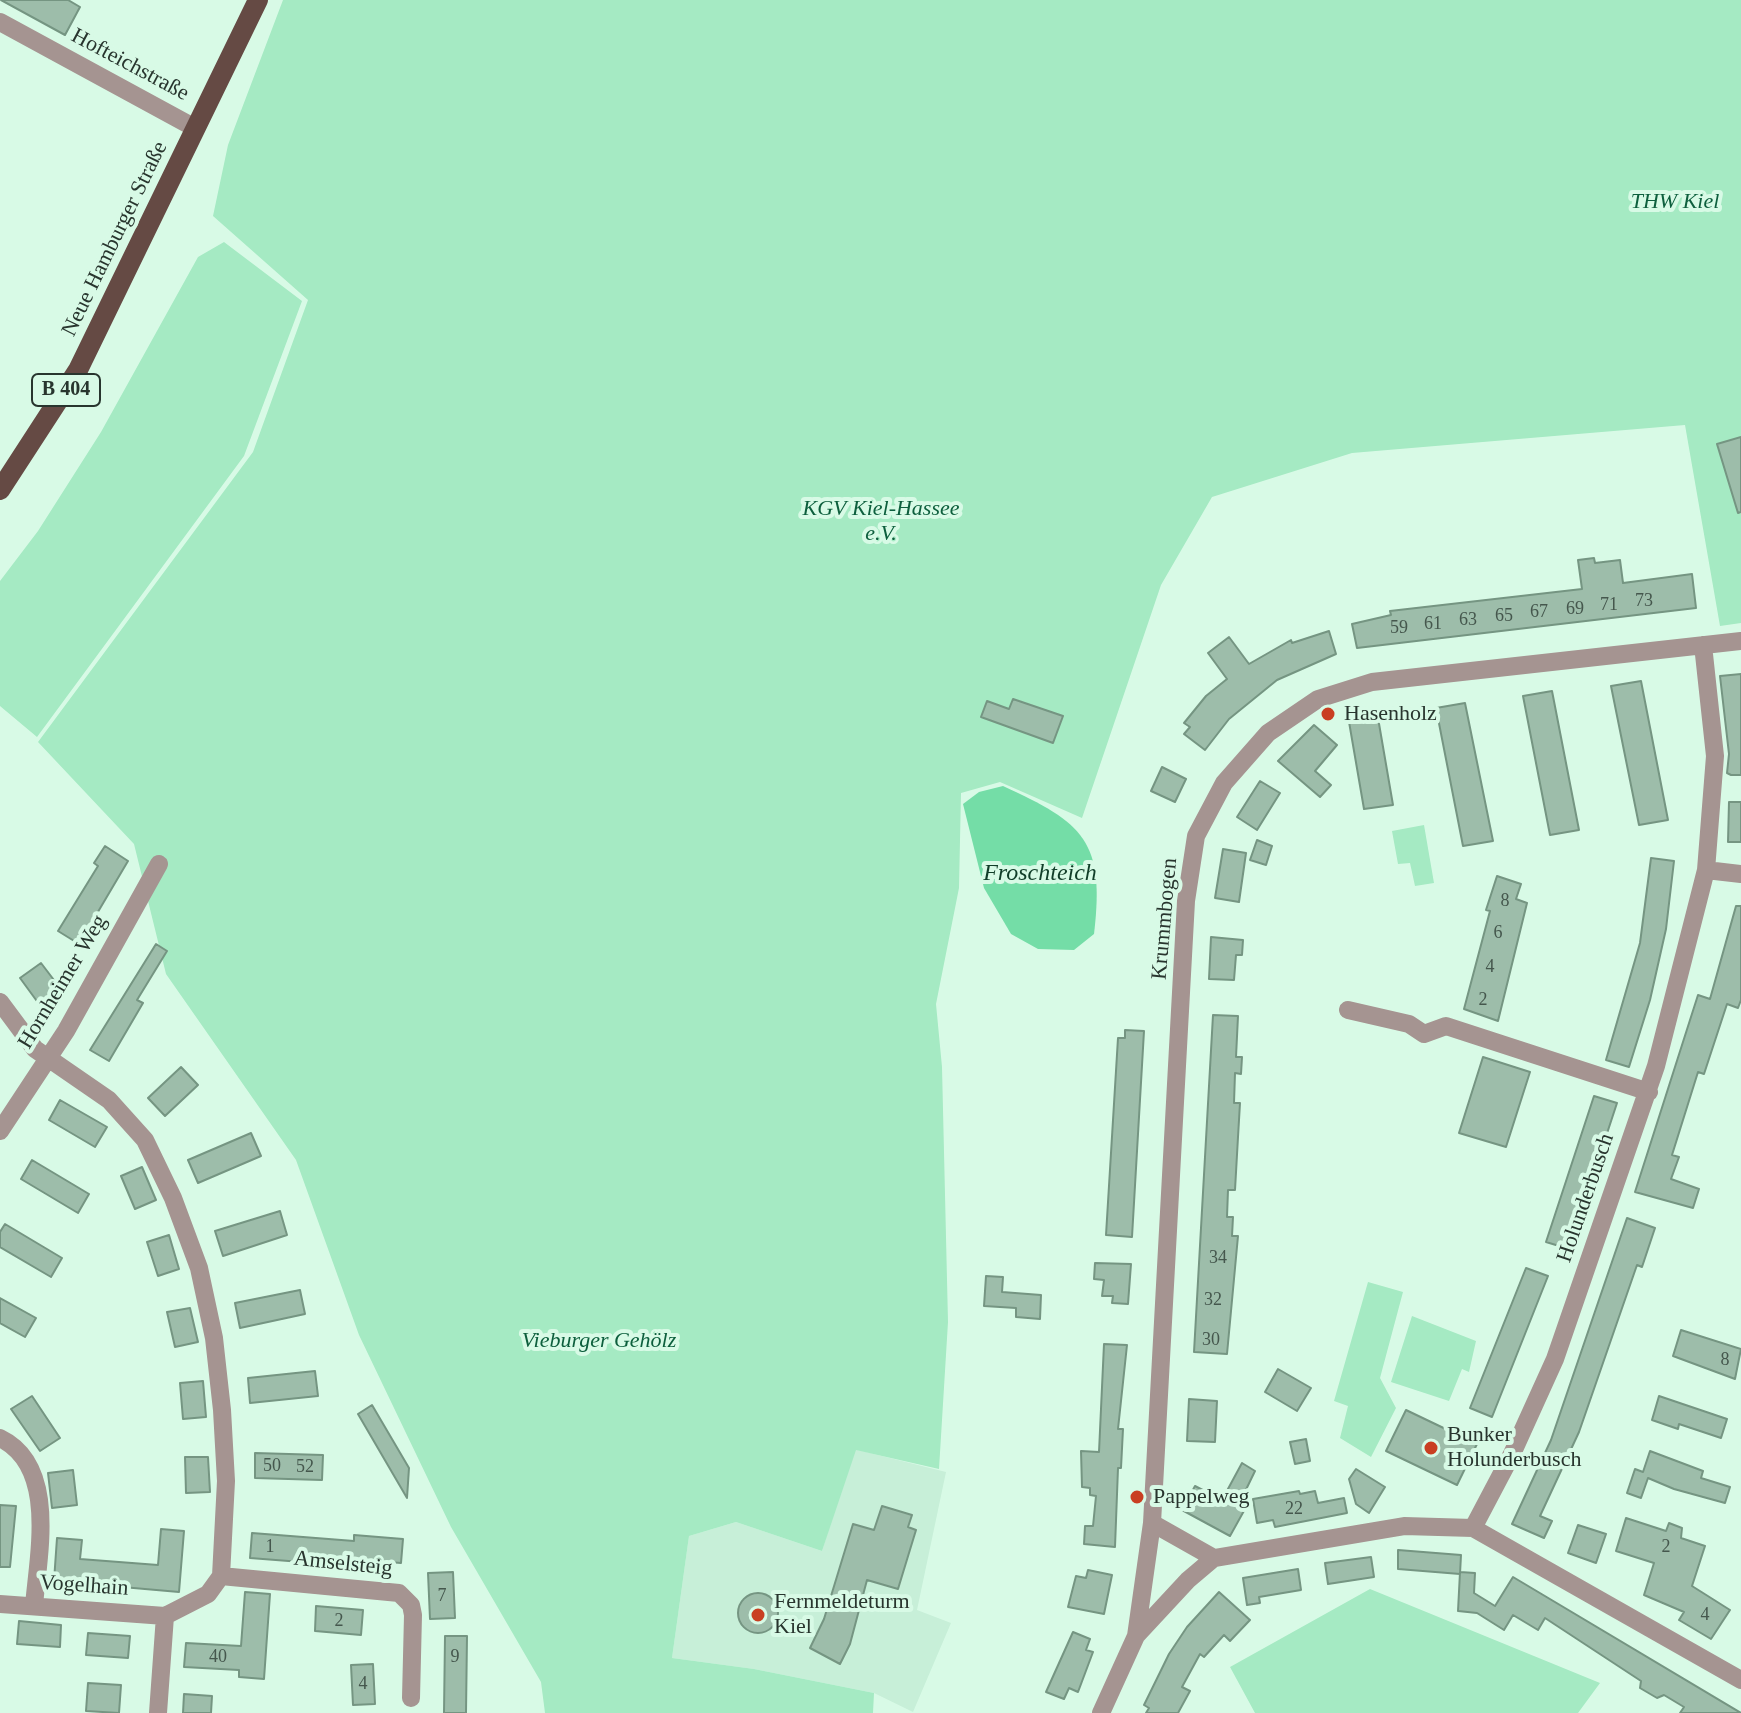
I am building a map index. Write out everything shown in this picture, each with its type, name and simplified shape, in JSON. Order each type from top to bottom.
[{"type":"main road","name":"Neue Hamburger Straße","points":[[0,490],[78,370],[141,247],[258,0]]},
{"type":"street","name":"Hofteichstraße","points":[[0,22],[195,128]]},
{"type":"street","name":"Krummbogen","points":[[1101,1713],[1136,1636],[1152,1523],[1186,901],[1196,836],[1224,783],[1268,733],[1318,699],[1372,682],[1741,641]]},
{"type":"street","name":"Holunderbusch","points":[[1473,1528],[1512,1454],[1555,1359],[1649,1092],[1706,870],[1715,756],[1703,645]]},
{"type":"street","name":"Hornheimer Weg","points":[[1,1124],[66,1031],[159,864]]},
{"type":"street","points":[[1706,870],[1741,874]]},
{"type":"street","points":[[0,1002],[35,1049],[109,1100],[145,1140],[173,1198],[199,1268],[214,1338],[222,1410],[226,1481],[221,1576],[208,1594],[188,1607],[165,1616],[158,1713]]},
{"type":"street","points":[[1348,1010],[1409,1024],[1424,1034],[1446,1026],[1649,1092]]},
{"type":"street","points":[[0,1438],[15,1445],[36,1482],[41,1516],[34,1606]]},
{"type":"street","points":[[1152,1523],[1214,1558],[1404,1526],[1473,1528],[1741,1680]]},
{"type":"street","name":"Krummbogen","points":[[1136,1636],[1188,1580],[1214,1558]]},
{"type":"street","name":"Amselsteig","points":[[221,1576],[399,1593],[411,1605],[413,1615],[411,1698]]},
{"type":"street","name":"Vogelhain","points":[[0,1604],[165,1616]]},
{"type":"shaded area","points":[[854,1449],[946,1472],[917,1610],[951,1623],[913,1712],[874,1693],[754,1669],[672,1658],[689,1536],[736,1522],[822,1551]]},
{"type":"green space","points":[[283,0],[1741,0],[1741,623],[1720,626],[1685,425],[1352,453],[1212,497],[1161,585],[1082,818],[1000,782],[961,793],[959,888],[936,1004],[942,1067],[948,1322],[939,1469],[856,1450],[822,1551],[736,1522],[689,1536],[672,1658],[754,1669],[874,1693],[873,1713],[545,1713],[541,1682],[451,1527],[359,1335],[296,1160],[166,974],[134,844],[38,742],[253,452],[308,300],[213,216],[228,145]]},
{"type":"green space","points":[[224,242],[302,301],[244,456],[37,737],[0,706],[0,581],[38,531],[101,432],[198,257]]},
{"type":"green space","points":[[1424,825],[1434,883],[1415,886],[1410,863],[1398,864],[1392,831]]},
{"type":"green space","points":[[1368,1282],[1403,1292],[1380,1378],[1396,1408],[1371,1457],[1340,1438],[1348,1406],[1334,1401]]},
{"type":"green space","points":[[1412,1316],[1476,1341],[1469,1372],[1462,1369],[1449,1401],[1391,1382]]},
{"type":"green space","points":[[1370,1589],[1600,1683],[1578,1713],[1255,1713],[1230,1667]]},
{"type":"water","name":"Froschteich","points":[[1003,786],[1031,799],[1070,825],[1083,839],[1091,856],[1097,902],[1094,934],[1074,950],[1038,949],[1011,934],[984,888],[963,804],[979,792]]},
{"type":"building","points":[[1,0],[68,0],[80,7],[65,35]]},
{"type":"building","points":[[1741,437],[1741,512],[1738,513],[1717,444]]},
{"type":"building","points":[[1594,558],[1595,563],[1620,560],[1623,583],[1692,574],[1696,608],[1357,648],[1352,624],[1391,615],[1390,611],[1582,589],[1578,560]]},
{"type":"building","points":[[1329,631],[1336,654],[1277,680],[1229,719],[1205,750],[1184,734],[1190,727],[1184,723],[1206,696],[1227,679],[1208,653],[1229,637],[1249,664],[1291,640],[1292,643]]},
{"type":"building","points":[[1741,674],[1741,775],[1731,775],[1727,773],[1729,754],[1720,676]]},
{"type":"building","points":[[1641,681],[1668,820],[1639,825],[1611,686]]},
{"type":"building","points":[[1552,691],[1579,830],[1550,835],[1523,696]]},
{"type":"building","points":[[1013,699],[1063,716],[1053,743],[981,717],[987,701],[1009,709]]},
{"type":"building","points":[[1465,703],[1493,841],[1463,846],[1436,708]]},
{"type":"building","points":[[1377,712],[1393,805],[1364,809],[1348,716]]},
{"type":"building","points":[[1314,725],[1337,745],[1315,771],[1331,785],[1320,797],[1278,761]]},
{"type":"building","points":[[1162,767],[1186,779],[1175,802],[1151,791]]},
{"type":"building","points":[[1260,781],[1280,793],[1257,830],[1237,817]]},
{"type":"building","points":[[1729,802],[1741,802],[1741,842],[1728,842]]},
{"type":"building","points":[[1257,840],[1272,846],[1266,865],[1250,860]]},
{"type":"building","points":[[105,846],[128,861],[79,944],[58,931],[98,866],[94,863]]},
{"type":"building","points":[[1223,849],[1246,853],[1239,902],[1215,898]]},
{"type":"building","points":[[1651,858],[1674,861],[1666,929],[1650,1000],[1629,1067],[1606,1060],[1640,943]]},
{"type":"building","points":[[1497,876],[1521,884],[1516,899],[1527,903],[1498,1021],[1464,1009],[1490,911],[1486,910]]},
{"type":"building","points":[[1736,906],[1741,906],[1741,1000],[1738,1008],[1727,1004],[1704,1074],[1698,1072],[1672,1155],[1679,1157],[1671,1179],[1699,1189],[1693,1208],[1635,1192],[1698,995],[1710,999]]},
{"type":"building","points":[[1211,937],[1243,940],[1242,955],[1236,955],[1234,980],[1209,979]]},
{"type":"building","points":[[156,944],[167,951],[137,1000],[143,1003],[109,1061],[90,1050]]},
{"type":"building","points":[[41,963],[60,988],[39,1004],[20,978]]},
{"type":"building","points":[[1213,1015],[1238,1016],[1236,1057],[1242,1057],[1241,1074],[1235,1073],[1234,1103],[1240,1103],[1235,1190],[1228,1190],[1227,1217],[1233,1217],[1232,1236],[1238,1236],[1227,1354],[1194,1352]]},
{"type":"building","points":[[1125,1030],[1144,1031],[1132,1237],[1106,1235],[1118,1038],[1125,1038]]},
{"type":"building","points":[[1483,1057],[1530,1072],[1506,1147],[1459,1133]]},
{"type":"building","points":[[181,1067],[198,1085],[165,1116],[148,1098]]},
{"type":"building","points":[[1594,1096],[1617,1103],[1569,1249],[1546,1242]]},
{"type":"building","points":[[60,1100],[107,1127],[95,1147],[49,1120]]},
{"type":"building","points":[[251,1133],[261,1156],[198,1183],[188,1160]]},
{"type":"building","points":[[32,1160],[89,1194],[78,1213],[21,1179]]},
{"type":"building","points":[[142,1167],[156,1200],[135,1209],[121,1176]]},
{"type":"building","points":[[280,1211],[287,1235],[223,1256],[215,1231]]},
{"type":"building","points":[[1627,1218],[1655,1228],[1642,1267],[1637,1265],[1579,1432],[1540,1516],[1552,1521],[1544,1538],[1512,1524],[1551,1440]]},
{"type":"building","points":[[5,1224],[62,1258],[51,1277],[0,1247],[0,1232]]},
{"type":"building","points":[[169,1235],[179,1269],[158,1276],[147,1242]]},
{"type":"building","points":[[1095,1263],[1131,1264],[1128,1304],[1112,1303],[1113,1296],[1102,1296],[1104,1280],[1094,1279]]},
{"type":"building","points":[[1526,1268],[1548,1276],[1492,1417],[1470,1408]]},
{"type":"building","points":[[986,1276],[1003,1277],[1002,1292],[1041,1295],[1040,1319],[1016,1317],[1016,1308],[984,1306]]},
{"type":"building","points":[[300,1290],[305,1314],[240,1328],[235,1303]]},
{"type":"building","points":[[0,1298],[36,1318],[25,1337],[0,1323]]},
{"type":"building","points":[[190,1308],[198,1342],[175,1347],[167,1312]]},
{"type":"building","points":[[1681,1330],[1741,1349],[1735,1379],[1673,1356]]},
{"type":"building","points":[[1104,1344],[1127,1345],[1118,1429],[1123,1429],[1115,1547],[1084,1544],[1085,1526],[1093,1526],[1096,1496],[1090,1495],[1090,1488],[1082,1487],[1081,1451],[1099,1452]]},
{"type":"building","points":[[1278,1369],[1311,1388],[1297,1411],[1265,1392]]},
{"type":"building","points":[[315,1371],[318,1396],[250,1403],[248,1378]]},
{"type":"building","points":[[203,1381],[206,1417],[183,1419],[180,1383]]},
{"type":"building","points":[[32,1396],[60,1438],[40,1451],[11,1409]]},
{"type":"building","points":[[1659,1396],[1727,1419],[1721,1438],[1679,1424],[1678,1429],[1652,1420]]},
{"type":"building","points":[[1189,1399],[1217,1401],[1215,1442],[1187,1441]]},
{"type":"building","points":[[372,1405],[409,1468],[407,1498],[358,1414]]},
{"type":"building","name":"Bunker Holunderbusch","points":[[1406,1410],[1477,1444],[1457,1485],[1386,1451]]},
{"type":"building","points":[[1306,1439],[1310,1461],[1295,1464],[1290,1442]]},
{"type":"building","points":[[1650,1451],[1703,1471],[1701,1478],[1730,1487],[1725,1503],[1674,1489],[1648,1478],[1641,1498],[1627,1493],[1635,1469],[1643,1472]]},
{"type":"building","points":[[255,1453],[323,1455],[322,1480],[255,1478]]},
{"type":"building","points":[[185,1457],[208,1457],[210,1492],[186,1493]]},
{"type":"building","points":[[1242,1463],[1255,1471],[1240,1502],[1250,1500],[1230,1536],[1182,1510],[1195,1486],[1222,1500]]},
{"type":"building","points":[[1356,1469],[1385,1487],[1369,1513],[1356,1504],[1349,1479]]},
{"type":"building","points":[[73,1470],[77,1505],[52,1508],[48,1473]]},
{"type":"building","points":[[1299,1491],[1300,1494],[1315,1491],[1318,1503],[1344,1498],[1347,1513],[1275,1527],[1273,1520],[1257,1523],[1253,1499]]},
{"type":"building","points":[[0,1505],[16,1506],[10,1567],[0,1567]]},
{"type":"building","points":[[882,1506],[912,1515],[908,1527],[916,1530],[898,1589],[867,1580],[850,1644],[840,1664],[810,1648],[824,1619],[853,1524],[874,1530]]},
{"type":"building","points":[[1626,1518],[1666,1531],[1669,1523],[1682,1528],[1681,1538],[1705,1546],[1692,1586],[1730,1610],[1711,1639],[1679,1620],[1684,1612],[1644,1595],[1654,1563],[1616,1551]]},
{"type":"building","points":[[1578,1525],[1606,1534],[1596,1563],[1568,1553]]},
{"type":"building","points":[[161,1529],[184,1531],[179,1592],[54,1581],[57,1538],[82,1540],[80,1559],[158,1565]]},
{"type":"building","points":[[252,1533],[354,1541],[354,1535],[403,1539],[401,1563],[327,1557],[327,1564],[250,1558]]},
{"type":"building","points":[[1398,1550],[1461,1555],[1460,1574],[1398,1569]]},
{"type":"building","points":[[1371,1557],[1374,1577],[1328,1584],[1325,1563]]},
{"type":"building","points":[[1298,1569],[1301,1590],[1259,1597],[1260,1603],[1247,1605],[1243,1578]]},
{"type":"building","points":[[1088,1570],[1112,1575],[1104,1614],[1068,1607],[1076,1576],[1086,1578]]},
{"type":"building","points":[[453,1572],[455,1618],[430,1619],[428,1573]]},
{"type":"building","points":[[1460,1572],[1475,1573],[1474,1593],[1495,1606],[1513,1577],[1741,1713],[1680,1713],[1684,1707],[1664,1695],[1657,1698],[1640,1688],[1641,1681],[1545,1618],[1538,1630],[1513,1615],[1504,1630],[1477,1613],[1458,1611]]},
{"type":"building","points":[[245,1592],[270,1594],[264,1679],[239,1677],[239,1670],[184,1667],[186,1643],[241,1646]]},
{"type":"building","points":[[1219,1592],[1250,1620],[1230,1641],[1224,1635],[1204,1657],[1200,1654],[1182,1687],[1190,1691],[1178,1713],[1146,1713],[1149,1708],[1144,1705],[1169,1654],[1187,1627]]},
{"type":"building","name":"Fernmeldeturm Kiel","points":[[758,1593],[772,1599],[778,1613],[772,1627],[758,1633],[744,1627],[738,1613],[744,1599]]},
{"type":"building","points":[[316,1606],[363,1610],[361,1635],[315,1631]]},
{"type":"building","points":[[19,1621],[61,1625],[60,1647],[17,1644]]},
{"type":"building","points":[[1073,1632],[1090,1639],[1086,1650],[1093,1652],[1078,1692],[1069,1688],[1064,1699],[1046,1692]]},
{"type":"building","points":[[88,1633],[130,1636],[128,1658],[86,1655]]},
{"type":"building","points":[[445,1636],[467,1636],[466,1713],[444,1713]]},
{"type":"building","points":[[373,1664],[375,1704],[353,1705],[351,1665]]},
{"type":"building","points":[[88,1683],[121,1685],[119,1713],[86,1711]]},
{"type":"building","points":[[184,1694],[212,1696],[211,1713],[183,1713]]},
{"type":"place","name":"Hasenholz","points":[[1328,714]]},
{"type":"place","name":"Bunker Holunderbusch","points":[[1431,1448]]},
{"type":"place","name":"Pappelweg","points":[[1137,1497]]},
{"type":"place","name":"Fernmeldeturm Kiel","points":[[758,1615]]},
{"type":"park label","name":"THW Kiel","points":[[1675,202]]},
{"type":"park label","name":"KGV Kiel-Hassee e.V.","points":[[881,522]]},
{"type":"park label","name":"Vieburger Gehölz","points":[[599,1341]]}]
